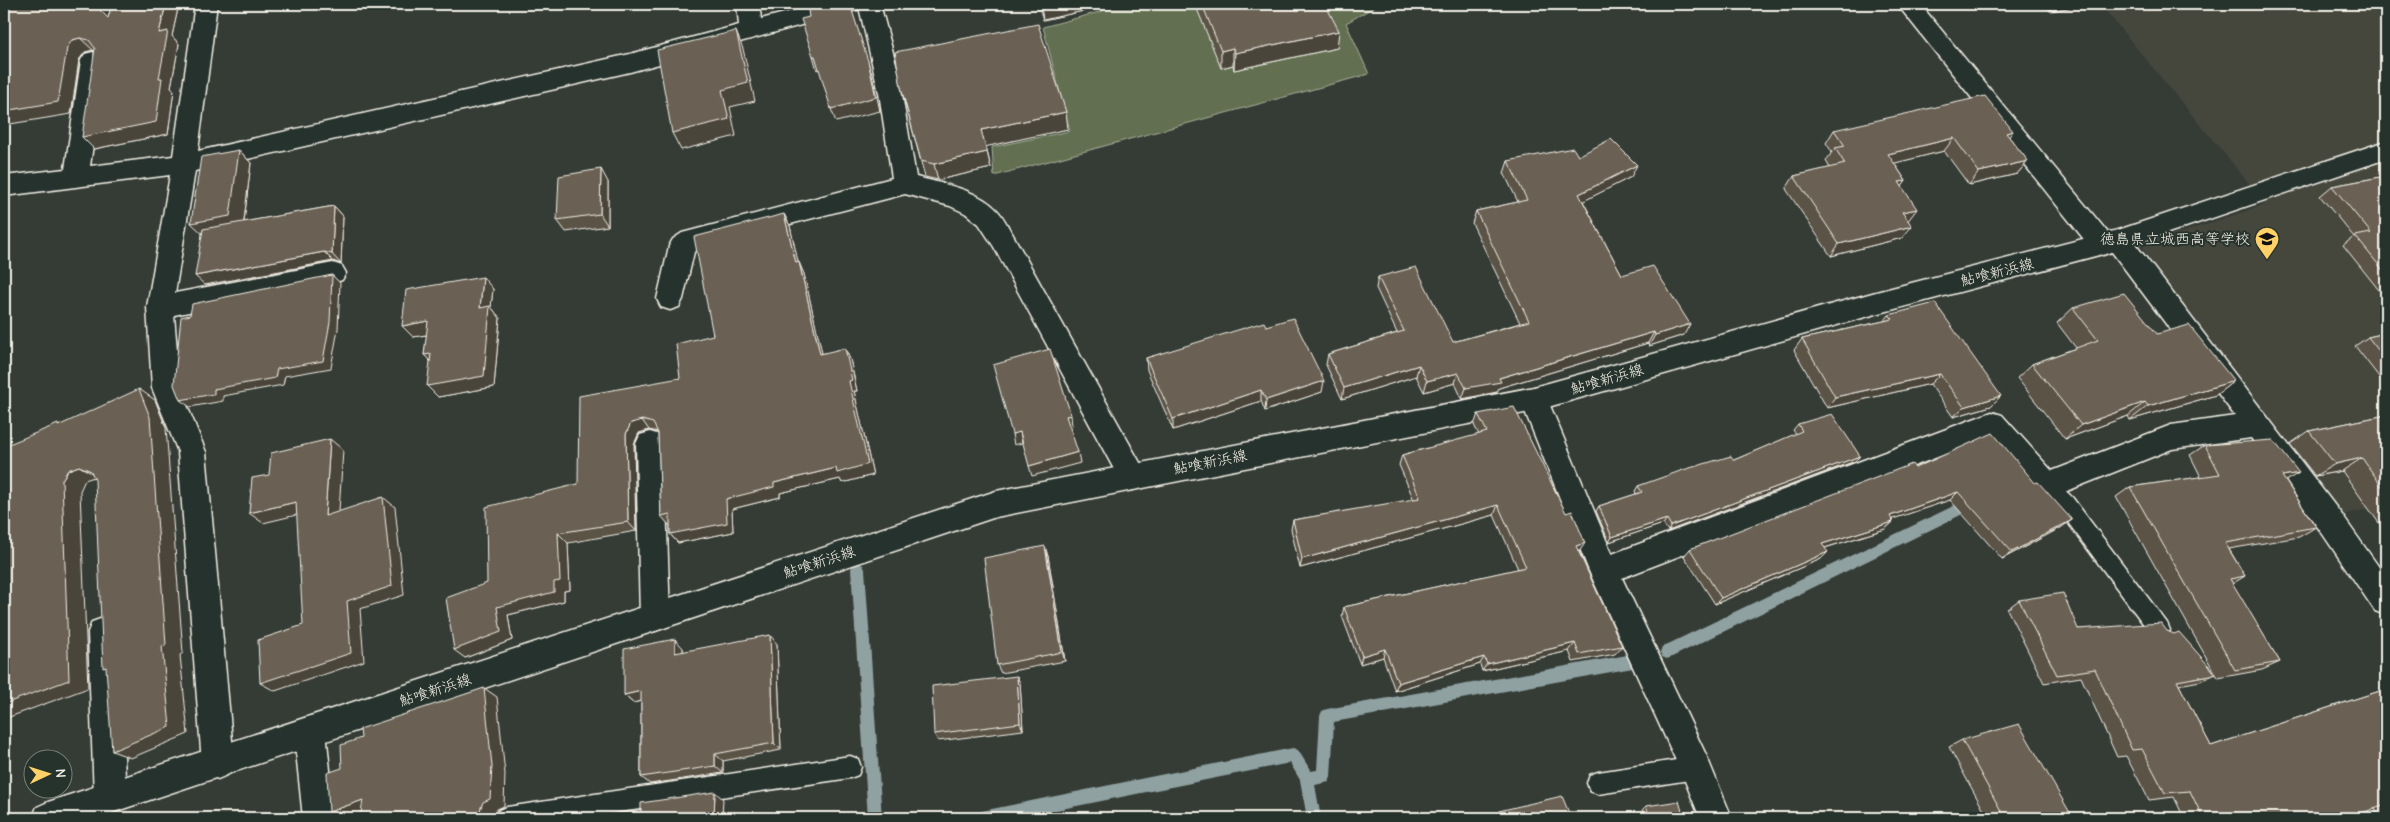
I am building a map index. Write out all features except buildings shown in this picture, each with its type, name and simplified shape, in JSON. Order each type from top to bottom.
[{"type":"street","points":[[206,4],[184,164],[160,307],[166,388],[192,452],[218,763]]},
{"type":"street","points":[[748,4],[751,30]]},
{"type":"street","points":[[4,186],[184,164],[630,63],[849,4]]},
{"type":"street","points":[[869,4],[883,48],[896,114],[905,184]]},
{"type":"street","points":[[1908,4],[2110,242],[2257,425],[2332,524],[2386,601]]},
{"type":"street","points":[[76,177],[93,60]]},
{"type":"street","name":"鮎喰新浜線","points":[[48,818],[996,504],[1534,399],[1876,303],[2110,242],[2386,150]]},
{"type":"street","points":[[670,299],[682,246],[691,240],[905,184],[957,198],[974,206],[988,217],[1003,240],[1133,477]]},
{"type":"street","points":[[160,307],[333,273]]},
{"type":"street","points":[[1534,399],[1604,571],[1696,768],[1716,818]]},
{"type":"street","points":[[1604,571],[1992,424],[2046,486],[2171,437],[2257,425]]},
{"type":"street","points":[[650,444],[654,617]]},
{"type":"street","points":[[102,610],[110,798]]},
{"type":"street","points":[[310,732],[319,818]]},
{"type":"lane","points":[[2046,486],[2065,504],[2160,630]]},
{"type":"lane","points":[[507,818],[850,767]]},
{"type":"lane","points":[[1598,783],[1696,768]]},
{"type":"shaded area","name":"徳島県立城西高等学校","points":[[2100,4],[2386,4],[2386,504],[2342,515],[2154,274],[2143,246],[2266,204]]},
{"type":"green space","points":[[1101,4],[1372,4],[1374,7],[1346,23],[1369,74],[994,176],[992,147],[1070,131],[1043,27],[1103,11]]},
{"type":"waterway","points":[[1667,652],[1972,503]]},
{"type":"waterway","points":[[858,569],[875,818]]},
{"type":"waterway","points":[[1307,778],[1324,777],[1327,716],[1633,661]]},
{"type":"waterway","points":[[982,818],[1293,755],[1307,778]]},
{"type":"waterway","points":[[1307,778],[1314,818]]},
{"type":"place","name":"徳島県立城西高等学校","points":[[2267,260]]}]
